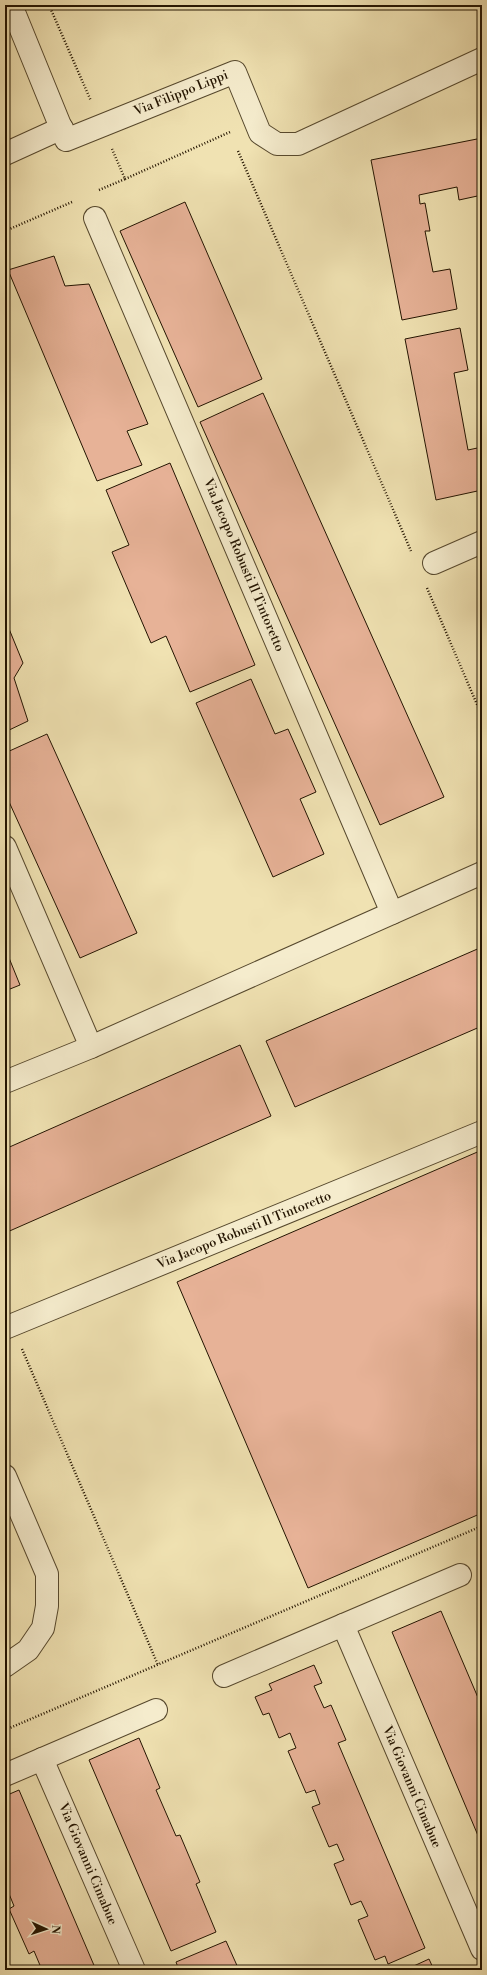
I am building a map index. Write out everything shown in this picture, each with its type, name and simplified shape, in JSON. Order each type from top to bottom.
[{"type":"street","points":[[5,154],[62,128],[11,5]]},
{"type":"street","name":"Via Filippo Lippi","points":[[62,128],[66,140],[235,72],[260,133],[277,144],[298,144],[482,59]]},
{"type":"street","name":"Via Jacopo Robusti Il Tintoretto","points":[[95,218],[392,913]]},
{"type":"street","points":[[434,563],[482,542]]},
{"type":"street","points":[[5,847],[91,1046]]},
{"type":"street","points":[[5,1082],[91,1046],[482,873]]},
{"type":"street","name":"Via Jacopo Robusti Il Tintoretto","points":[[9,1327],[482,1132]]},
{"type":"street","points":[[5,1476],[47,1574],[47,1606],[43,1628],[28,1650],[5,1666]]},
{"type":"street","points":[[224,1676],[460,1576]]},
{"type":"street","name":"Via Giovanni Cimabue","points":[[343,1625],[482,1949]]},
{"type":"street","points":[[5,1775],[156,1710]]},
{"type":"street","name":"Via Giovanni Cimabue","points":[[42,1759],[134,1970]]},
{"type":"path","points":[[125,179],[230,132],[233,139]]},
{"type":"path","points":[[236,146],[413,556]]},
{"type":"path","points":[[425,585],[482,716]]},
{"type":"path","points":[[9,1327],[158,1664]]},
{"type":"path","points":[[5,1730],[482,1526]]},
{"type":"building","points":[[482,138],[482,195],[459,200],[457,187],[419,195],[420,204],[425,203],[430,231],[425,231],[433,272],[450,269],[457,309],[402,320],[371,160]]},
{"type":"building","points":[[185,202],[262,379],[198,407],[120,231]]},
{"type":"building","points":[[54,256],[65,286],[89,284],[148,424],[127,431],[142,465],[97,481],[8,270]]},
{"type":"building","points":[[460,328],[468,370],[454,373],[468,450],[482,447],[482,490],[436,500],[405,339]]},
{"type":"building","points":[[263,393],[444,797],[380,825],[200,422]]},
{"type":"building","points":[[170,463],[255,665],[190,692],[166,636],[151,643],[112,552],[129,545],[106,490]]},
{"type":"building","points":[[5,619],[23,663],[14,678],[28,721],[5,732]]},
{"type":"building","points":[[251,679],[275,734],[288,729],[316,792],[300,799],[324,854],[273,877],[196,703]]},
{"type":"building","points":[[47,734],[137,933],[80,958],[5,793],[5,753]]},
{"type":"building","points":[[482,947],[482,1026],[295,1107],[266,1041]]},
{"type":"building","points":[[5,948],[20,985],[5,991]]},
{"type":"building","points":[[240,1045],[271,1116],[5,1233],[5,1149]]},
{"type":"building","points":[[482,1150],[482,1513],[308,1588],[177,1282]]},
{"type":"building","points":[[441,1611],[482,1707],[482,1845],[392,1632]]},
{"type":"building","points":[[314,1665],[322,1683],[314,1686],[324,1708],[331,1705],[346,1740],[338,1743],[425,1948],[388,1964],[385,1956],[375,1960],[358,1920],[368,1916],[361,1901],[351,1905],[334,1864],[344,1860],[337,1844],[329,1847],[312,1807],[320,1804],[315,1790],[306,1793],[288,1751],[296,1748],[290,1733],[279,1738],[269,1713],[263,1715],[255,1697],[272,1690],[269,1684]]},
{"type":"building","points":[[139,1738],[160,1788],[156,1790],[176,1836],[180,1835],[200,1882],[196,1884],[216,1932],[171,1951],[89,1760]]},
{"type":"building","points":[[19,1790],[96,1970],[42,1970],[34,1951],[29,1954],[9,1909],[14,1906],[5,1884],[5,1796]]},
{"type":"building","points":[[226,1941],[239,1970],[179,1970],[176,1962]]},
{"type":"building","points":[[429,1959],[434,1970],[405,1970]]}]
